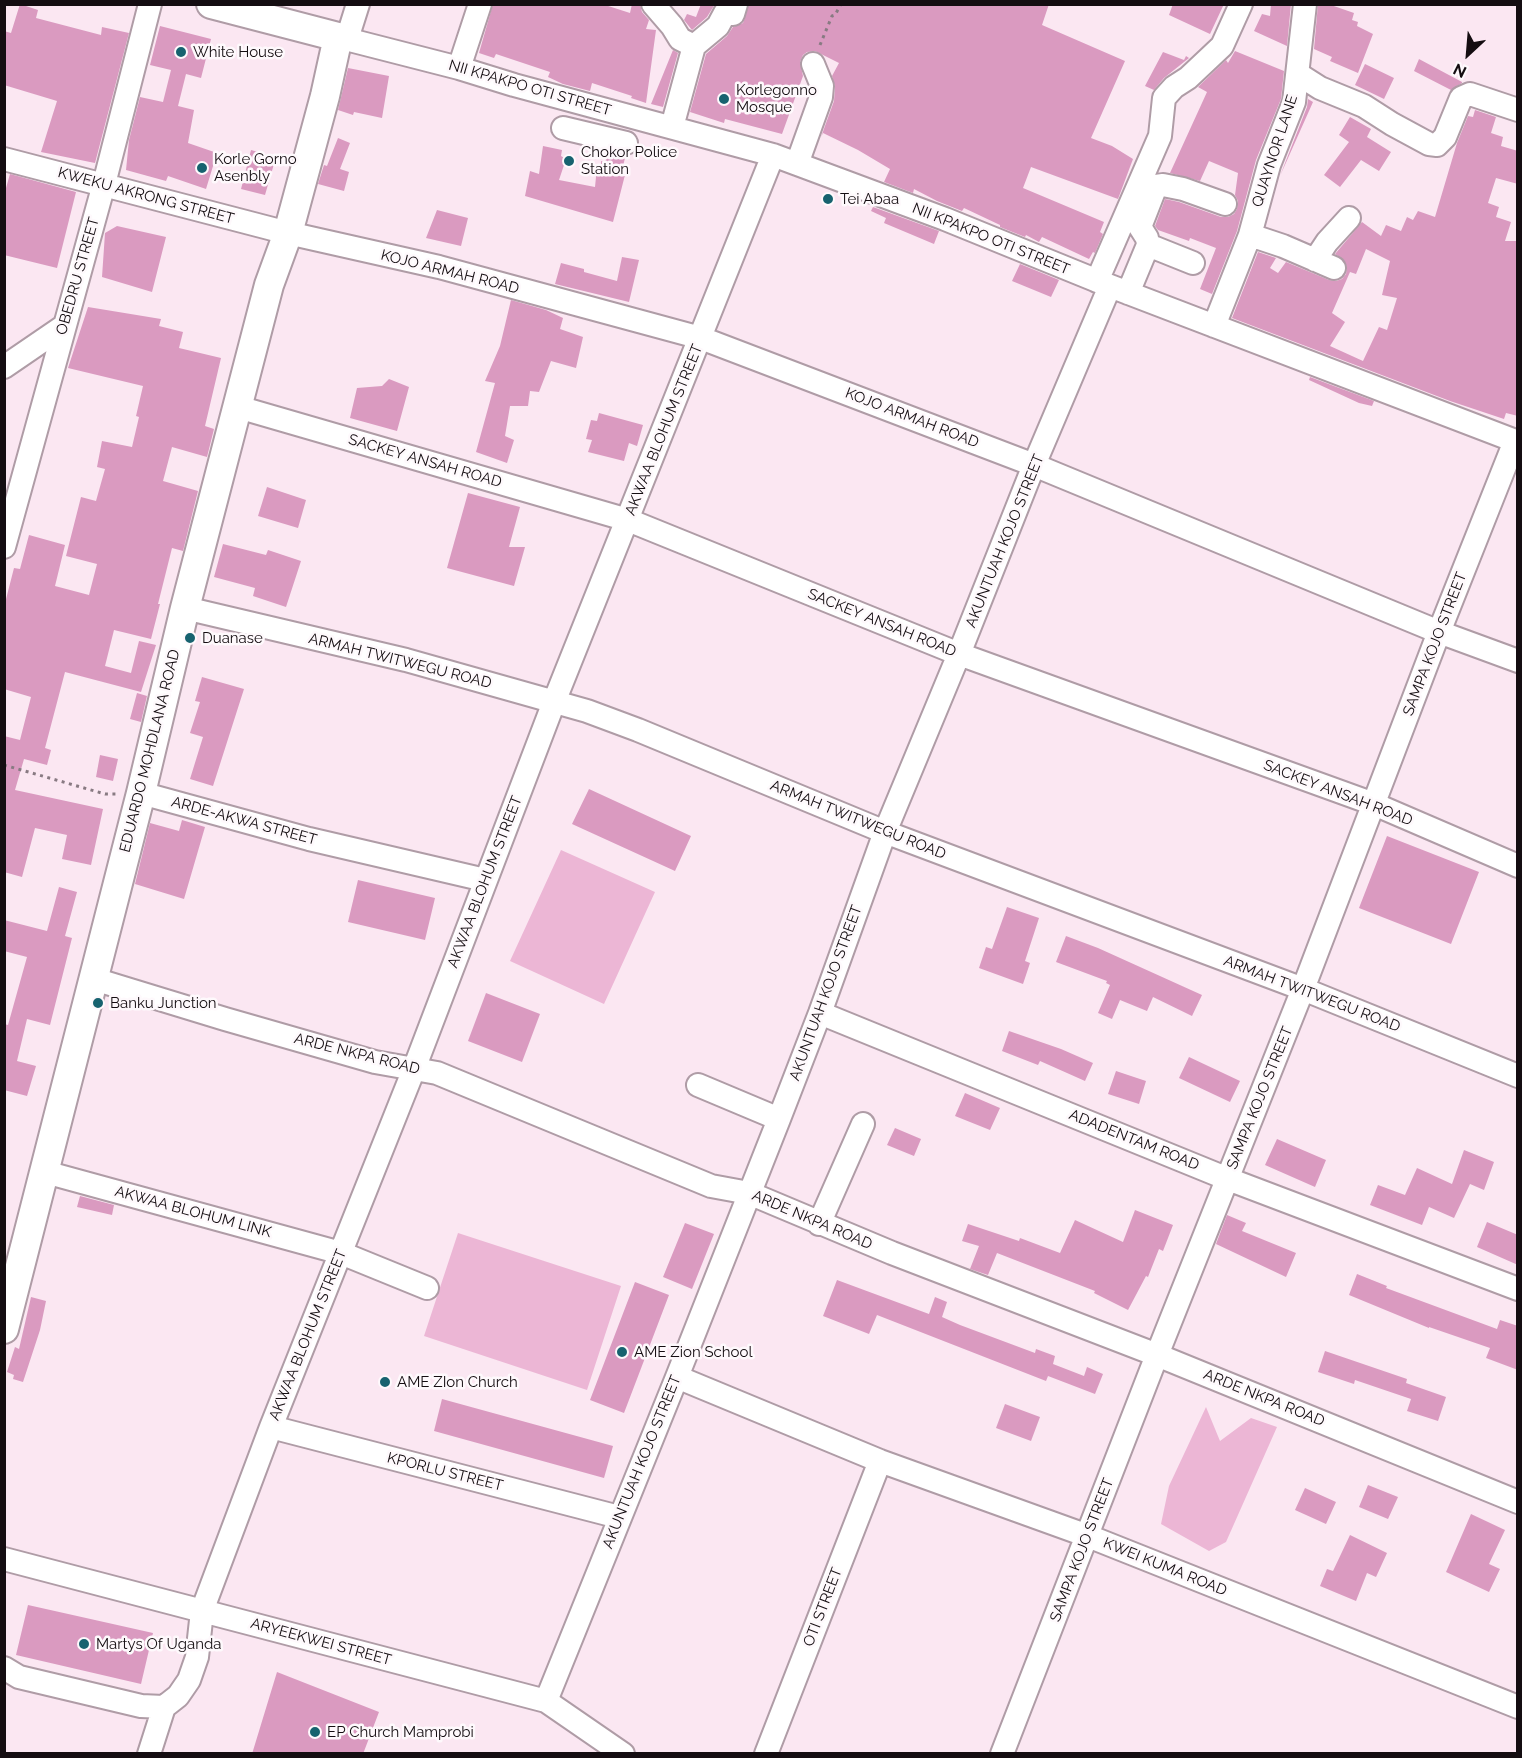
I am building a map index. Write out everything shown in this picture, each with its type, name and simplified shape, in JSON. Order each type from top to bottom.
[{"type":"main road","name":"NII KPAKPO OTI STREET","points":[[211,4],[342,38]]},
{"type":"main road","name":"EDUARDO MOHDLANA ROAD","points":[[4,1329],[141,793],[185,608],[269,285],[288,233],[342,38]]},
{"type":"street","name":"OBEDRU STREET","points":[[4,547],[104,184],[150,4]]},
{"type":"street","points":[[342,38],[358,4]]},
{"type":"street","points":[[459,68],[480,4]]},
{"type":"street","points":[[653,4],[680,39],[694,46]]},
{"type":"street","points":[[672,127],[694,46],[718,26],[725,13],[733,14],[736,4]]},
{"type":"street","points":[[1111,287],[1160,136],[1164,98],[1222,46],[1241,4]]},
{"type":"street","name":"QUAYNOR LANE","points":[[1214,326],[1250,235],[1269,165],[1294,102],[1305,4]]},
{"type":"street","name":"NII KPAKPO OTI STREET","points":[[342,38],[773,155],[945,219],[1111,287],[1516,441]]},
{"type":"street","points":[[797,164],[821,97],[822,86],[813,64]]},
{"type":"street","points":[[1298,74],[1320,88],[1364,106],[1429,144],[1437,145],[1445,137],[1461,98],[1470,94],[1518,111]]},
{"type":"street","points":[[589,105],[573,130],[626,143]]},
{"type":"street","name":"AKWAA BLOHUM STREET","points":[[164,1707],[178,1696],[189,1680],[197,1657],[202,1611],[272,1427],[414,1070],[554,702],[773,155]]},
{"type":"street","name":"KWEKU AKRONG STREET","points":[[4,159],[288,233]]},
{"type":"street","points":[[1111,287],[1148,245],[1147,238],[1140,227],[1156,186],[1183,189],[1225,204]]},
{"type":"street","points":[[1250,235],[1325,264],[1327,242],[1349,218]]},
{"type":"street","name":"KOJO ARMAH ROAD","points":[[288,233],[439,267],[701,338],[1034,465],[1439,632],[1518,661]]},
{"type":"street","points":[[1148,245],[1193,263]]},
{"type":"street","name":"AKUNTUAH KOJO STREET","points":[[546,1701],[779,1119],[885,832],[1034,465],[1111,287]]},
{"type":"street","points":[[8,361],[64,326]]},
{"type":"street","name":"SACKEY ANSAH ROAD","points":[[238,407],[628,520],[959,654],[1374,804],[1518,866]]},
{"type":"street","name":"SAMPA KOJO STREET","points":[[1002,1754],[1157,1355],[1303,989],[1439,632],[1516,441]]},
{"type":"street","name":"ARMAH TWITWEGU ROAD","points":[[185,608],[406,660],[586,711],[638,730],[885,832],[1303,989],[1518,1076]]},
{"type":"street","name":"ARDE-AKWA STREET","points":[[141,793],[309,839],[485,880]]},
{"type":"street","name":"ARDE NKPA ROAD","points":[[94,979],[375,1062],[437,1073],[465,1083],[711,1186],[749,1193],[891,1253],[1157,1355],[1518,1502]]},
{"type":"street","name":"ADADENTAM ROAD","points":[[820,1013],[1228,1179],[1518,1289]]},
{"type":"street","points":[[698,1085],[779,1119]]},
{"type":"street","points":[[819,1224],[863,1124]]},
{"type":"street","name":"AKWAA BLOHUM LINK","points":[[45,1172],[341,1253],[427,1288]]},
{"type":"street","name":"KWEI KUMA ROAD","points":[[677,1377],[880,1461],[1088,1536],[1518,1707]]},
{"type":"street","name":"KPORLU STREET","points":[[272,1427],[619,1517]]},
{"type":"street","name":"OTI STREET","points":[[766,1754],[880,1461]]},
{"type":"street","name":"ARYEEKWEI STREET","points":[[4,1559],[546,1701],[623,1754]]},
{"type":"street","points":[[4,1668],[19,1677],[141,1706],[164,1707],[148,1754]]},
{"type":"path","points":[[813,64],[832,16],[841,4]]},
{"type":"path","points":[[4,765],[105,794],[141,793]]},
{"type":"shaded area","points":[[561,850],[655,892],[604,1004],[510,961]]},
{"type":"shaded area","points":[[458,1233],[621,1286],[587,1390],[424,1336]]},
{"type":"shaded area","points":[[1206,1407],[1220,1441],[1251,1418],[1277,1427],[1226,1542],[1209,1551],[1161,1524],[1169,1486]]},
{"type":"building","points":[[20,4],[38,10],[36,18],[101,35],[102,27],[129,33],[95,163],[41,152],[57,101],[4,85],[4,31],[11,33]]},
{"type":"building","points":[[493,4],[602,4],[630,13],[632,4],[640,4],[642,12],[649,20],[646,29],[656,30],[646,103],[592,83],[590,91],[563,84],[548,77],[550,72],[496,54],[494,58],[479,53]]},
{"type":"building","points":[[701,4],[715,4],[707,17],[692,30],[684,20],[687,14],[696,17]]},
{"type":"building","points":[[749,4],[1049,4],[1042,25],[1125,61],[1091,138],[1112,146],[1133,159],[1118,199],[1031,167],[1023,188],[1104,222],[1100,232],[1103,234],[1095,253],[1093,252],[1089,259],[1042,237],[1039,242],[1026,235],[1025,237],[1000,227],[964,208],[962,211],[914,189],[913,193],[884,182],[890,169],[823,133],[821,137],[834,101],[835,87],[832,76],[839,63],[815,51],[807,52],[800,62],[803,76],[782,134],[725,119],[724,123],[690,112],[706,54],[727,36],[733,27],[743,23]]},
{"type":"building","points":[[1173,4],[1224,4],[1210,34],[1169,15]]},
{"type":"building","points":[[1271,4],[1291,4],[1287,46],[1254,31],[1262,14],[1270,16]]},
{"type":"building","points":[[1318,4],[1328,4],[1354,13],[1352,20],[1358,22],[1357,26],[1373,34],[1358,73],[1330,61],[1332,57],[1314,49]]},
{"type":"building","points":[[160,26],[211,39],[201,78],[186,74],[178,106],[194,110],[188,143],[217,153],[206,189],[168,176],[166,181],[126,170],[129,140],[140,97],[163,102],[171,70],[150,65]]},
{"type":"building","points":[[673,50],[678,53],[663,107],[651,104]]},
{"type":"building","points":[[1235,51],[1284,71],[1281,99],[1256,160],[1237,231],[1212,294],[1200,289],[1216,248],[1190,238],[1189,241],[1158,230],[1155,226],[1165,199],[1221,217],[1234,214],[1237,209],[1238,201],[1235,195],[1238,173],[1209,161],[1200,181],[1170,173],[1207,92],[1198,87],[1226,60],[1228,63]]},
{"type":"building","points":[[1163,52],[1184,60],[1186,56],[1189,58],[1164,78],[1154,90],[1145,86]]},
{"type":"building","points":[[1419,59],[1462,83],[1451,90],[1414,71]]},
{"type":"building","points":[[1365,64],[1394,78],[1384,99],[1355,85]]},
{"type":"building","points":[[348,68],[389,76],[382,118],[354,112],[353,115],[338,110]]},
{"type":"building","points":[[1308,99],[1313,102],[1280,176],[1307,107]]},
{"type":"building","points":[[1475,110],[1496,117],[1491,133],[1503,137],[1501,146],[1518,151],[1518,184],[1496,178],[1488,203],[1499,207],[1496,217],[1511,222],[1505,241],[1518,241],[1518,416],[1506,413],[1504,419],[1450,401],[1232,318],[1258,252],[1276,258],[1270,268],[1278,273],[1286,262],[1336,281],[1342,279],[1346,274],[1347,267],[1344,260],[1335,254],[1362,222],[1381,236],[1386,225],[1401,231],[1407,217],[1413,220],[1418,211],[1435,217],[1457,143],[1468,116],[1473,117]],"holes":[[[1366,249],[1390,261],[1382,295],[1397,298],[1387,330],[1379,327],[1363,361],[1330,346],[1345,322],[1332,313],[1350,272],[1356,274]]]},
{"type":"building","points":[[1350,117],[1371,129],[1367,137],[1391,152],[1379,171],[1361,160],[1340,187],[1324,175],[1349,142],[1339,135]]},
{"type":"building","points":[[338,138],[350,143],[340,169],[349,172],[344,191],[318,184],[324,165],[327,166]]},
{"type":"building","points":[[543,146],[562,150],[561,156],[566,159],[559,180],[595,187],[597,167],[601,169],[601,161],[605,162],[608,153],[625,158],[622,170],[626,171],[613,222],[525,196],[530,171],[539,174]]},
{"type":"building","points":[[251,150],[276,157],[265,195],[241,189]]},
{"type":"building","points":[[10,174],[76,192],[57,268],[4,255],[4,195]]},
{"type":"building","points":[[873,207],[939,231],[934,244],[884,223],[886,218],[871,211]]},
{"type":"building","points":[[437,210],[468,218],[461,246],[426,238]]},
{"type":"building","points":[[117,226],[166,237],[152,292],[102,277],[105,233]]},
{"type":"building","points":[[622,257],[639,260],[629,302],[555,284],[561,263],[617,281]]},
{"type":"building","points":[[1020,264],[1059,280],[1051,297],[1012,281]]},
{"type":"building","points":[[511,300],[546,310],[563,318],[560,329],[583,337],[576,368],[551,361],[539,392],[530,391],[528,406],[510,406],[505,436],[514,440],[507,463],[476,452],[495,383],[485,381],[500,346]]},
{"type":"building","points":[[88,307],[161,319],[159,326],[183,332],[179,348],[221,358],[205,426],[214,429],[207,457],[172,447],[163,481],[198,491],[183,551],[172,548],[151,639],[114,630],[105,666],[131,673],[139,641],[156,645],[141,692],[65,672],[45,748],[51,750],[47,765],[24,759],[15,790],[103,809],[91,865],[62,859],[67,835],[35,828],[22,877],[4,872],[4,736],[20,740],[31,697],[4,689],[4,607],[14,568],[20,569],[29,535],[65,545],[55,586],[89,595],[97,564],[66,556],[81,497],[96,501],[105,469],[97,467],[102,441],[132,447],[143,386],[68,368]]},
{"type":"building","points":[[1310,377],[1374,401],[1372,406],[1359,403],[1309,380]]},
{"type":"building","points":[[389,379],[409,387],[397,431],[350,418],[357,388],[382,386]]},
{"type":"building","points":[[599,413],[643,425],[637,446],[629,443],[624,461],[588,452],[592,440],[586,439],[591,420],[597,421]]},
{"type":"building","points":[[267,487],[306,500],[298,528],[258,516]]},
{"type":"building","points":[[468,493],[520,507],[509,547],[525,547],[514,586],[447,568]]},
{"type":"building","points":[[223,544],[266,555],[268,550],[301,561],[286,607],[253,596],[255,588],[214,577]]},
{"type":"building","points":[[202,677],[244,689],[213,786],[190,779],[203,737],[190,733],[200,702],[195,701]]},
{"type":"building","points":[[137,693],[147,696],[141,722],[130,719]]},
{"type":"building","points":[[100,755],[118,759],[113,781],[96,777]]},
{"type":"building","points":[[589,789],[691,836],[675,871],[572,824]]},
{"type":"building","points":[[182,820],[205,827],[184,899],[135,884],[150,823],[179,831]]},
{"type":"building","points":[[1387,836],[1479,872],[1451,944],[1359,908]]},
{"type":"building","points":[[358,880],[435,898],[425,940],[348,922]]},
{"type":"building","points":[[59,887],[77,892],[65,936],[72,938],[50,1025],[27,1019],[17,1061],[36,1066],[27,1096],[4,1090],[4,1024],[8,1025],[27,957],[4,951],[4,920],[47,931]]},
{"type":"building","points":[[1007,907],[1039,918],[1025,961],[1030,963],[1023,984],[979,968],[986,947],[992,949]]},
{"type":"building","points":[[1066,936],[1202,995],[1192,1016],[1153,997],[1147,1011],[1120,1000],[1112,1019],[1098,1013],[1110,985],[1106,983],[1107,981],[1056,962]]},
{"type":"building","points":[[486,993],[540,1014],[522,1062],[468,1041]]},
{"type":"building","points":[[1009,1031],[1093,1063],[1085,1081],[1040,1061],[1038,1065],[1002,1051]]},
{"type":"building","points":[[1189,1057],[1240,1081],[1230,1102],[1179,1078]]},
{"type":"building","points":[[1116,1071],[1146,1081],[1139,1104],[1108,1094]]},
{"type":"building","points":[[965,1093],[1000,1108],[990,1130],[955,1116]]},
{"type":"building","points":[[895,1128],[921,1139],[914,1156],[887,1145]]},
{"type":"building","points":[[1277,1139],[1326,1160],[1315,1187],[1265,1165]]},
{"type":"building","points":[[1464,1150],[1494,1162],[1484,1190],[1470,1184],[1454,1218],[1429,1207],[1422,1225],[1370,1205],[1378,1185],[1405,1195],[1417,1168],[1452,1184]]},
{"type":"building","points":[[80,1196],[114,1205],[112,1215],[77,1207]]},
{"type":"building","points":[[1135,1210],[1173,1225],[1163,1251],[1159,1249],[1148,1277],[1146,1276],[1128,1310],[1094,1293],[1095,1291],[997,1253],[988,1275],[970,1269],[979,1246],[962,1241],[968,1224],[1019,1241],[1020,1238],[1060,1253],[1075,1220],[1123,1242]]},
{"type":"building","points":[[1227,1215],[1246,1223],[1242,1231],[1296,1253],[1286,1277],[1216,1244]]},
{"type":"building","points":[[1487,1222],[1518,1235],[1518,1265],[1477,1247]]},
{"type":"building","points":[[685,1223],[714,1234],[692,1289],[663,1277]]},
{"type":"building","points":[[1357,1274],[1387,1286],[1386,1288],[1497,1329],[1500,1320],[1518,1326],[1518,1370],[1486,1358],[1490,1348],[1429,1328],[1349,1295]]},
{"type":"building","points":[[837,1280],[929,1314],[935,1297],[947,1302],[942,1317],[1035,1353],[1036,1349],[1055,1356],[1053,1364],[1084,1376],[1087,1367],[1103,1374],[1095,1394],[1048,1376],[1046,1381],[877,1315],[869,1334],[823,1316]]},
{"type":"building","points":[[635,1282],[669,1295],[624,1413],[590,1400]]},
{"type":"building","points":[[31,1297],[46,1301],[40,1330],[23,1382],[13,1379],[14,1375],[7,1372],[15,1347],[19,1349]]},
{"type":"building","points":[[1325,1351],[1407,1379],[1406,1383],[1446,1397],[1438,1421],[1407,1411],[1411,1399],[1355,1380],[1354,1384],[1318,1372]]},
{"type":"building","points":[[442,1399],[613,1446],[604,1478],[434,1431]]},
{"type":"building","points":[[1005,1404],[1040,1417],[1031,1441],[996,1428]]},
{"type":"building","points":[[1368,1485],[1398,1497],[1388,1519],[1359,1507]]},
{"type":"building","points":[[1305,1488],[1336,1502],[1326,1524],[1295,1510]]},
{"type":"building","points":[[1471,1514],[1505,1530],[1489,1564],[1500,1569],[1489,1592],[1446,1572]]},
{"type":"building","points":[[1350,1535],[1387,1553],[1376,1577],[1367,1573],[1356,1601],[1320,1586],[1327,1569],[1333,1571]]},
{"type":"building","name":"Martys Of Uganda","points":[[28,1605],[153,1633],[141,1684],[16,1655]]},
{"type":"building","name":"EP Church Mamprobi","points":[[277,1672],[379,1712],[363,1754],[252,1754]]},
{"type":"place","name":"White House","points":[[181,52]]},
{"type":"place","name":"Korlegonno Mosque","points":[[724,99]]},
{"type":"place","name":"Chokor Police Station","points":[[569,161]]},
{"type":"place","name":"Korle Gorno Asenbly","points":[[202,168]]},
{"type":"place","name":"Tei Abaa","points":[[828,199]]},
{"type":"place","name":"Duanase","points":[[190,638]]},
{"type":"place","name":"Banku Junction","points":[[98,1003]]},
{"type":"place","name":"AME Zion School","points":[[622,1352]]},
{"type":"place","name":"AME ZIon Church","points":[[385,1382]]},
{"type":"place","name":"Martys Of Uganda","points":[[84,1644]]},
{"type":"place","name":"EP Church Mamprobi","points":[[315,1732]]}]
